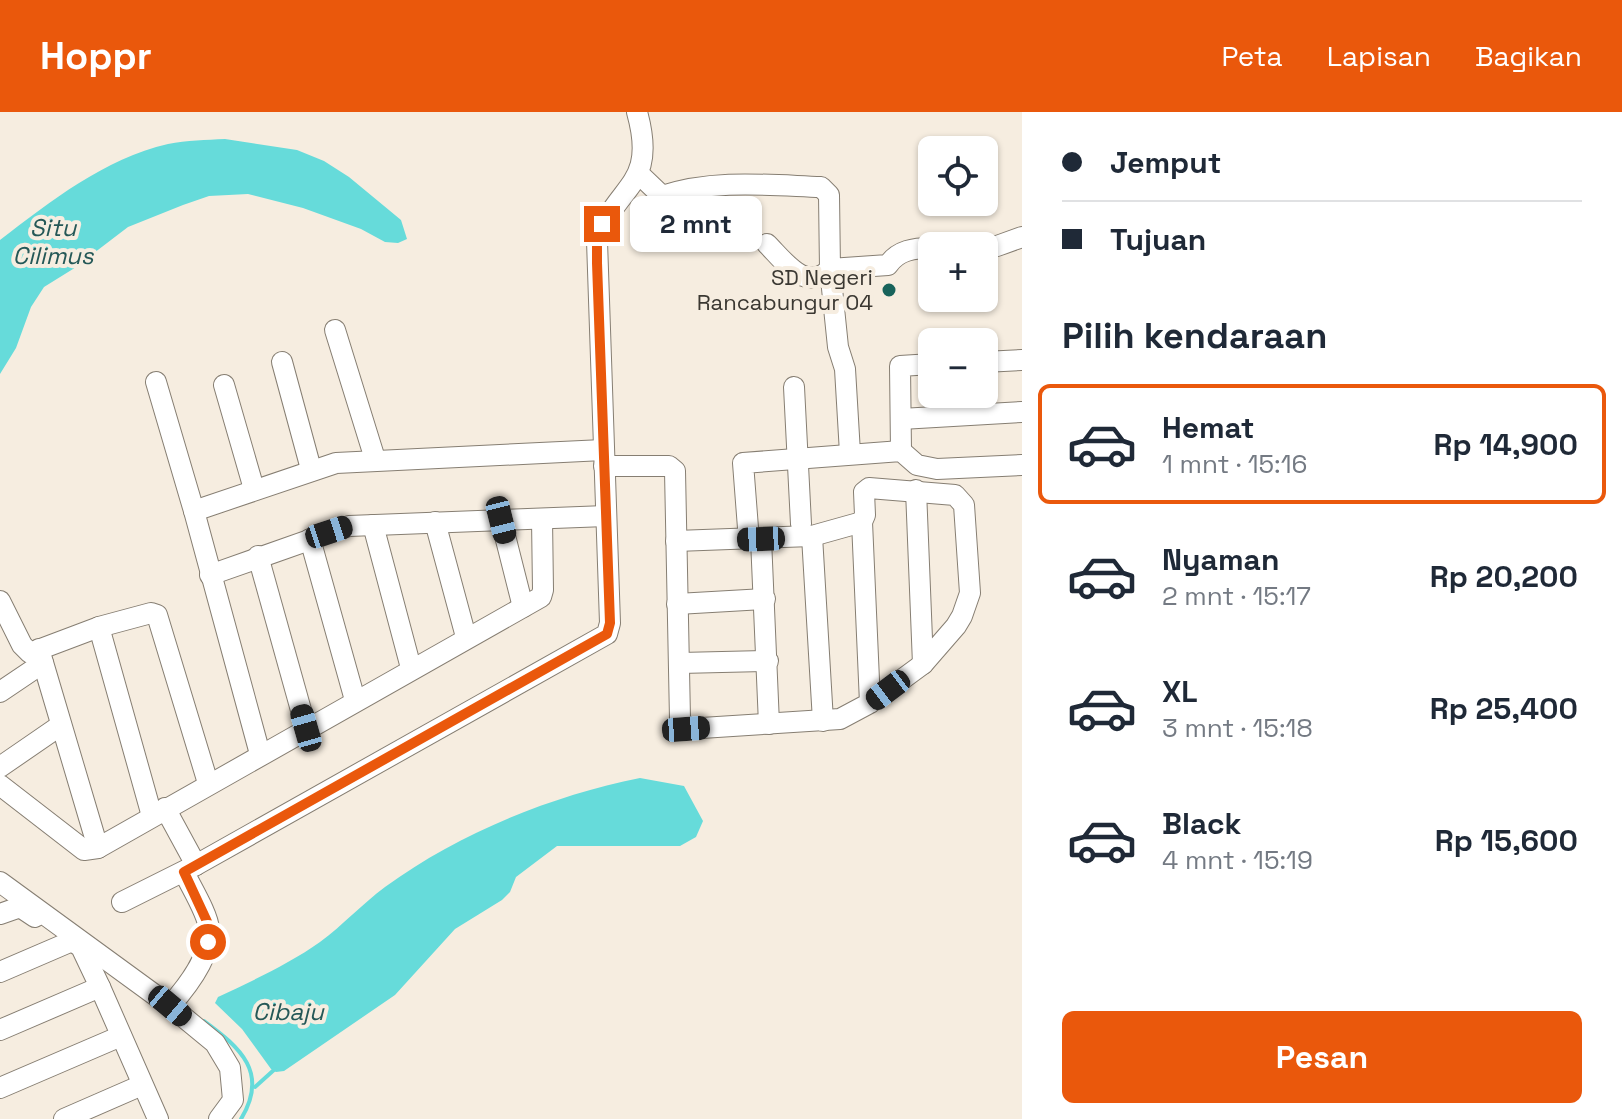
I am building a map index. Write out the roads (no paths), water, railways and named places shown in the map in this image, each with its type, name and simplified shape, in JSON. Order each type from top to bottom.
[{"type":"street","points":[[122,902],[190,868],[607,634],[610,623],[597,241],[602,224],[639,174],[644,153],[637,112]]},
{"type":"street","points":[[639,174],[662,196],[690,187],[730,183],[821,187],[829,195],[830,269],[838,347],[845,369],[850,453]]},
{"type":"street","points":[[998,246],[1022,237]]},
{"type":"street","points":[[767,244],[798,275],[807,279],[822,277],[830,269],[888,265],[894,255],[918,248]]},
{"type":"street","points":[[335,330],[375,459]]},
{"type":"street","points":[[998,361],[1022,360]]},
{"type":"street","points":[[282,362],[311,469]]},
{"type":"street","points":[[901,451],[900,366],[918,365]]},
{"type":"street","points":[[156,382],[260,754]]},
{"type":"street","points":[[224,385],[254,489]]},
{"type":"street","points":[[794,387],[797,459],[807,530],[823,721]]},
{"type":"street","points":[[901,419],[1022,412]]},
{"type":"street","points":[[769,724],[765,599],[743,463],[901,451],[917,465],[937,469],[1022,465]]},
{"type":"street","points":[[194,511],[311,469],[375,459],[603,458],[669,466],[675,471],[680,719],[686,729],[840,719],[870,703],[923,664],[962,616],[970,593],[964,505],[955,495],[869,488],[864,492],[865,515],[862,522],[870,703]]},
{"type":"street","points":[[916,490],[923,664]]},
{"type":"street","points":[[210,575],[349,526],[606,516]]},
{"type":"street","points":[[0,785],[84,850],[98,848],[541,597],[542,519]]},
{"type":"street","points":[[501,520],[523,607]]},
{"type":"street","points":[[435,522],[466,637]]},
{"type":"street","points":[[676,541],[862,522]]},
{"type":"street","points":[[373,525],[411,668]]},
{"type":"street","points":[[310,539],[355,700]]},
{"type":"street","points":[[258,556],[306,728]]},
{"type":"street","points":[[677,604],[765,599]]},
{"type":"street","points":[[2,610],[22,645],[30,653],[41,656]]},
{"type":"street","points":[[0,692],[41,656],[99,627],[151,613],[157,615],[208,783]]},
{"type":"street","points":[[99,627],[159,812],[190,868],[210,928],[199,967],[170,1006]]},
{"type":"street","points":[[41,656],[98,848]]},
{"type":"street","points":[[680,663],[768,661]]},
{"type":"street","points":[[0,767],[61,725]]},
{"type":"street","points":[[0,882],[170,1006],[215,1043],[230,1068],[233,1100],[219,1119]]},
{"type":"street","points":[[0,914],[20,907],[81,947],[158,1119]]},
{"type":"street","points":[[0,972],[72,941]]},
{"type":"street","points":[[0,1030],[100,987]]},
{"type":"street","points":[[0,1088],[121,1036]]},
{"type":"street","points":[[64,1119],[142,1085]]},
{"type":"water","name":"Situ Cilimus","points":[[225,139],[297,150],[324,161],[349,177],[401,220],[407,239],[398,243],[385,242],[361,229],[303,208],[248,194],[209,196],[128,227],[44,287],[31,307],[16,348],[0,374],[0,240],[79,183],[122,160],[168,144]]},
{"type":"water","name":"Cibaju","points":[[640,778],[684,786],[703,821],[696,837],[680,846],[557,846],[516,877],[510,892],[502,900],[455,929],[395,995],[284,1071],[271,1069],[242,1029],[215,1003],[218,997],[308,950],[385,887],[444,850],[540,806]]},
{"type":"waterway","points":[[204,1021],[229,1041],[247,1063],[252,1088],[241,1119]]},
{"type":"waterway","points":[[255,1087],[275,1069]]},
{"type":"place","name":"SD Negeri Rancabungur 04","points":[[889,290]]}]
